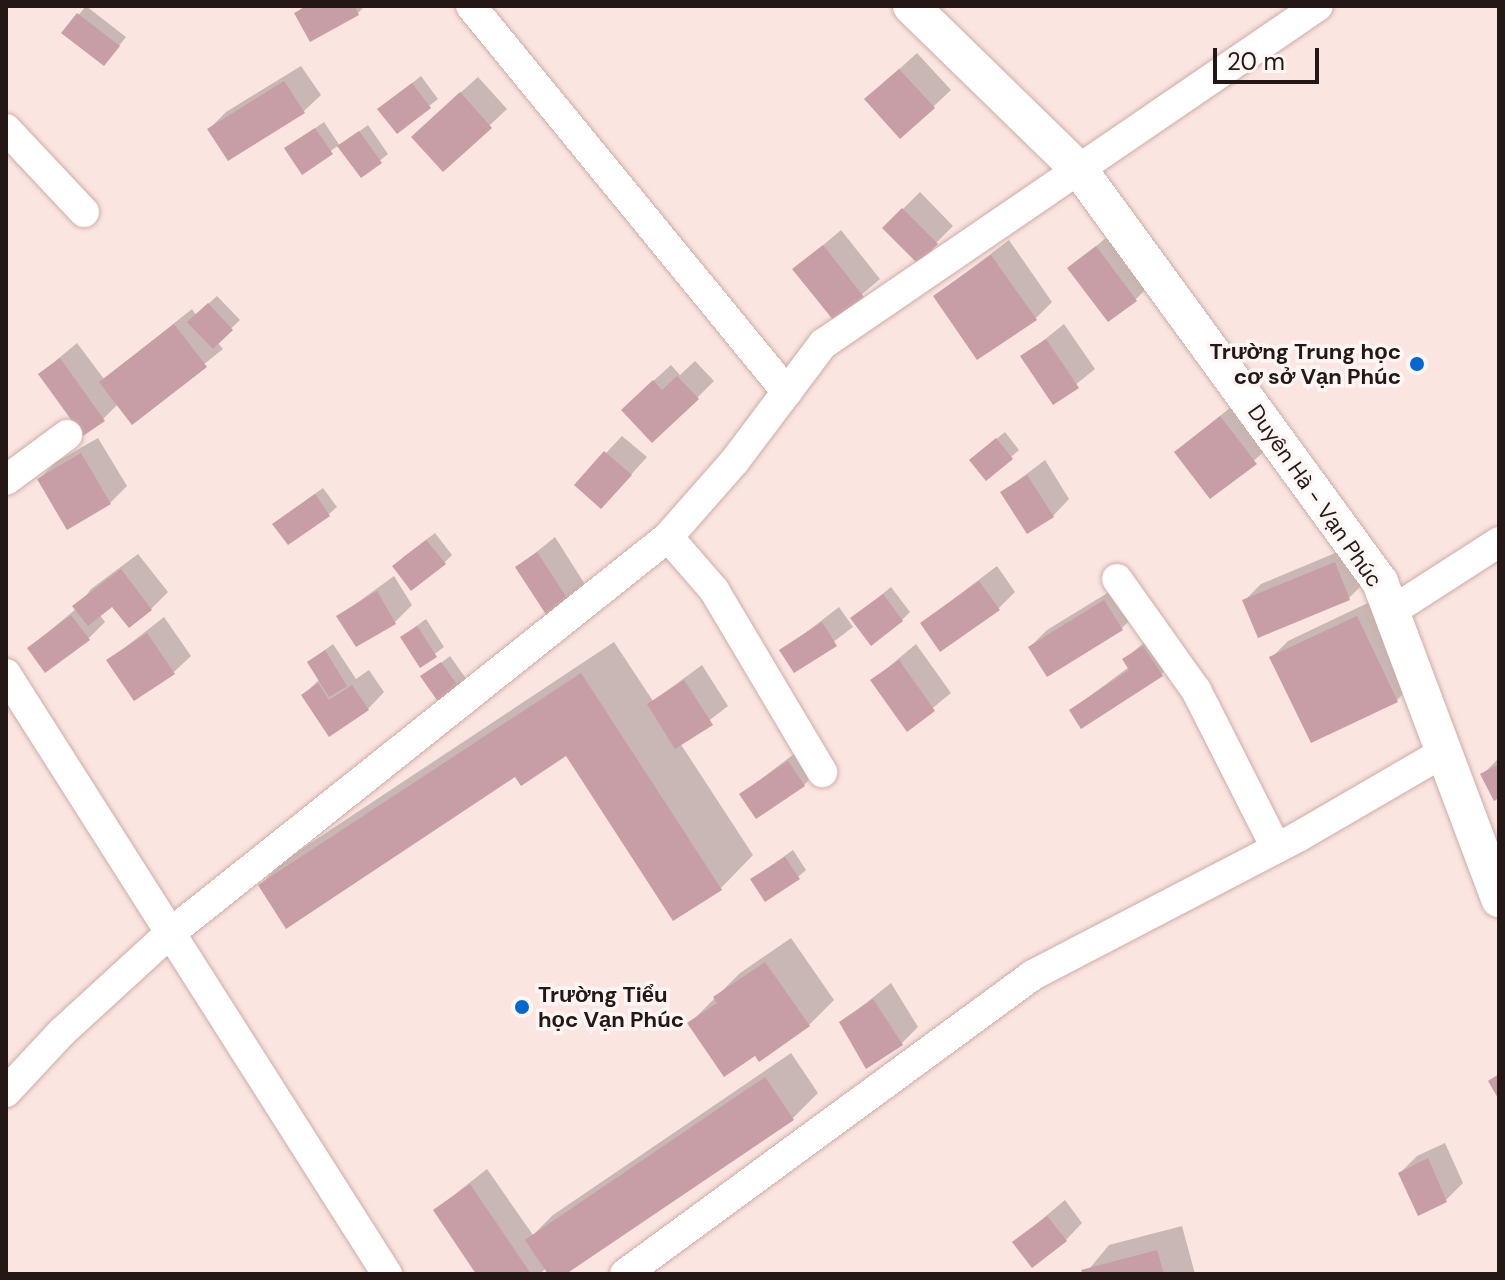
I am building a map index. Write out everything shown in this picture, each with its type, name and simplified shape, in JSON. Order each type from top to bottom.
[{"type":"street","points":[[471,6],[787,392]]},
{"type":"street","name":"Duyên Hà - Vạn Phúc","points":[[911,6],[1081,172],[1380,582],[1499,899]]},
{"type":"street","points":[[6,1092],[62,1032],[168,935],[668,537],[823,344],[1081,172],[1318,6]]},
{"type":"street","points":[[6,129],[84,212]]},
{"type":"street","points":[[6,480],[67,435]]},
{"type":"street","points":[[668,537],[714,590],[822,772]]},
{"type":"street","points":[[1392,611],[1499,542]]},
{"type":"street","points":[[1117,579],[1196,690],[1276,848]]},
{"type":"street","points":[[6,674],[168,935],[387,1274]]},
{"type":"street","points":[[625,1274],[1033,975],[1276,848],[1444,752]]},
{"type":"building","points":[[307,6],[354,6],[359,15],[310,42],[294,13]]},
{"type":"building","points":[[77,13],[120,46],[104,66],[61,33]]},
{"type":"building","points":[[899,69],[935,108],[900,139],[864,99]]},
{"type":"building","points":[[284,81],[305,113],[228,161],[207,129]]},
{"type":"building","points":[[412,83],[431,108],[397,134],[377,109]]},
{"type":"building","points":[[460,92],[492,128],[443,172],[411,137]]},
{"type":"building","points":[[315,128],[333,154],[302,175],[284,148]]},
{"type":"building","points":[[359,131],[382,163],[361,178],[337,146]]},
{"type":"building","points":[[902,208],[938,244],[918,264],[882,228]]},
{"type":"building","points":[[823,245],[864,297],[834,321],[792,269]]},
{"type":"building","points":[[1096,246],[1137,301],[1108,322],[1067,268]]},
{"type":"building","points":[[991,255],[1037,320],[977,360],[933,296]]},
{"type":"building","points":[[208,303],[233,330],[213,349],[187,322]]},
{"type":"building","points":[[174,324],[207,367],[132,425],[99,382]]},
{"type":"building","points":[[1046,339],[1079,388],[1053,405],[1020,356]]},
{"type":"building","points":[[60,358],[105,421],[83,436],[38,374]]},
{"type":"building","points":[[677,376],[699,399],[652,443],[621,410],[653,380],[662,390]]},
{"type":"building","points":[[1220,416],[1257,464],[1210,499],[1174,452]]},
{"type":"building","points":[[996,438],[1013,459],[986,481],[969,460]]},
{"type":"building","points":[[604,451],[632,475],[601,509],[574,485]]},
{"type":"building","points":[[81,453],[111,504],[67,530],[37,479]]},
{"type":"building","points":[[1027,475],[1054,517],[1027,534],[1000,492]]},
{"type":"building","points":[[315,494],[330,516],[288,545],[272,524]]},
{"type":"building","points":[[426,540],[446,564],[411,591],[392,566]]},
{"type":"building","points":[[537,552],[571,604],[549,619],[515,567]]},
{"type":"building","points":[[1335,562],[1350,600],[1258,638],[1242,600]]},
{"type":"building","points":[[121,569],[152,610],[129,628],[112,607],[88,626],[72,606]]},
{"type":"building","points":[[979,581],[1000,610],[940,652],[920,623]]},
{"type":"building","points":[[377,591],[396,624],[356,647],[336,616]]},
{"type":"building","points":[[883,594],[903,621],[871,646],[850,618]]},
{"type":"building","points":[[1104,600],[1123,630],[1047,677],[1028,647]]},
{"type":"building","points":[[71,615],[90,640],[45,673],[27,648]]},
{"type":"building","points":[[1357,616],[1398,702],[1311,743],[1269,657]]},
{"type":"building","points":[[822,622],[837,646],[794,673],[779,650]]},
{"type":"building","points":[[417,626],[437,657],[420,668],[400,637]]},
{"type":"building","points":[[147,633],[175,674],[134,701],[106,660]]},
{"type":"building","points":[[1143,646],[1163,676],[1081,729],[1069,710],[1129,670],[1122,659]]},
{"type":"building","points":[[325,650],[347,686],[329,697],[307,662]]},
{"type":"building","points":[[899,660],[935,711],[907,732],[870,680]]},
{"type":"building","points":[[441,662],[460,689],[439,703],[420,676]]},
{"type":"building","points":[[581,673],[722,890],[673,921],[566,756],[521,786],[515,777],[286,929],[258,885]]},
{"type":"building","points":[[684,680],[713,725],[675,749],[647,704]]},
{"type":"building","points":[[318,683],[329,700],[352,685],[369,710],[329,737],[301,695]]},
{"type":"building","points":[[788,761],[805,786],[756,819],[739,794]]},
{"type":"building","points":[[1499,764],[1499,798],[1494,801],[1480,774]]},
{"type":"building","points":[[785,857],[800,879],[765,902],[750,879]]},
{"type":"building","points":[[765,962],[810,1026],[759,1062],[755,1056],[724,1077],[687,1023],[717,1003],[713,997]]},
{"type":"building","points":[[873,999],[903,1045],[866,1069],[839,1022]]},
{"type":"building","points":[[1499,1074],[1499,1100],[1488,1081]]},
{"type":"building","points":[[765,1077],[794,1120],[566,1274],[548,1274],[525,1240]]},
{"type":"building","points":[[1428,1158],[1447,1202],[1418,1216],[1398,1173]]},
{"type":"building","points":[[470,1184],[531,1274],[476,1274],[433,1210]]},
{"type":"building","points":[[1047,1216],[1067,1241],[1032,1268],[1012,1242]]},
{"type":"building","points":[[1157,1250],[1164,1274],[1083,1274],[1081,1270]]},
{"type":"place","name":"Trường Trung học cơ sở Vạn Phúc","points":[[1417,364]]},
{"type":"place","name":"Trường Tiểu học Vạn Phúc","points":[[522,1007]]}]
